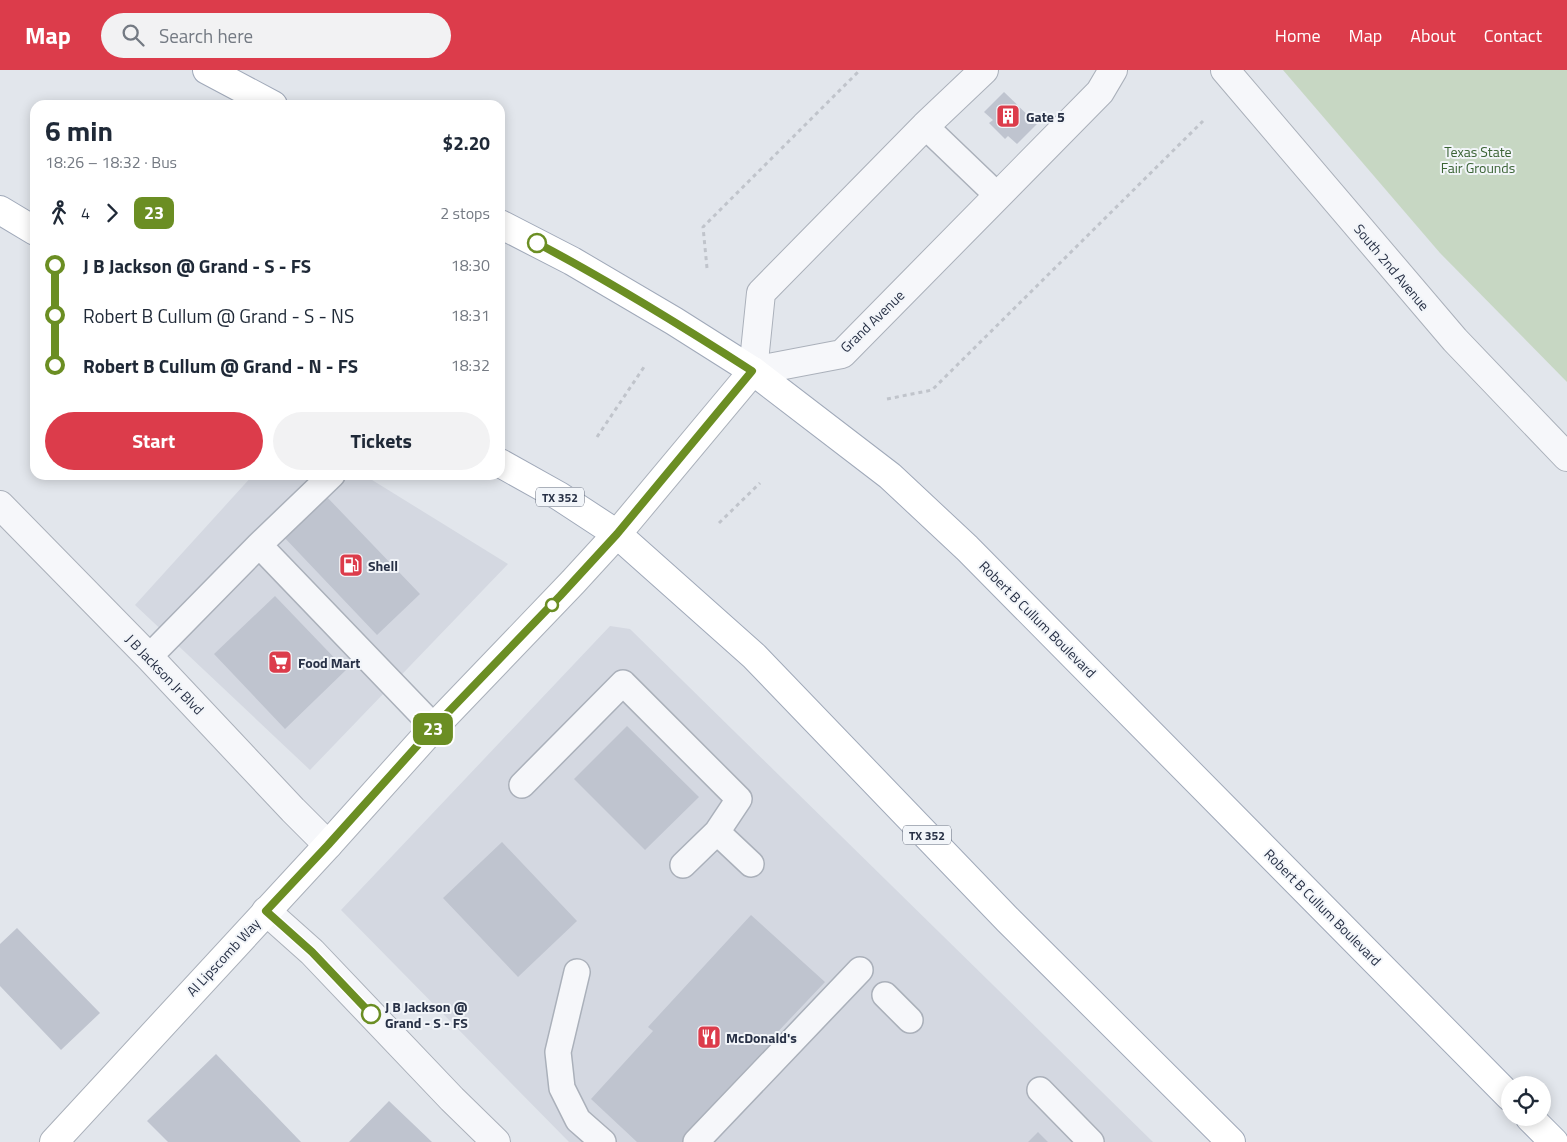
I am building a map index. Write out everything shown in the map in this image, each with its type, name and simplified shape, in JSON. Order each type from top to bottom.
[{"type":"main road","points":[[207,70],[264,100]]},
{"type":"main road","points":[[0,210],[30,228]]},
{"type":"main road","name":"Robert B Cullum Boulevard","points":[[505,227],[572,261],[674,321],[752,371],[890,476],[967,548],[1501,1088]]},
{"type":"main road","name":"Al Lipscomb Way","points":[[54,1142],[328,845],[434,727],[617,534],[752,371]]},
{"type":"main road","name":"TX 352","points":[[505,466],[559,496],[617,534],[754,656],[1009,921],[1231,1142]]},
{"type":"main road","points":[[1538,1126],[1554,1142]]},
{"type":"street","points":[[752,371],[761,293],[925,126],[984,70]]},
{"type":"street","name":"Grand Avenue","points":[[752,371],[842,354],[1100,92],[1113,70]]},
{"type":"street","name":"South 2nd Avenue","points":[[1225,70],[1455,340],[1567,457]]},
{"type":"street","name":"J B Jackson Jr Blvd","points":[[0,505],[149,656],[328,845]]},
{"type":"street","points":[[266,911],[312,952],[452,1099],[496,1142]]},
{"type":"lane","points":[[925,126],[997,195]]},
{"type":"lane","points":[[149,656],[327,480]]},
{"type":"lane","points":[[259,545],[434,727]]},
{"type":"lane","points":[[522,785],[623,683],[739,799],[717,832],[684,865]]},
{"type":"lane","points":[[717,832],[751,864]]},
{"type":"lane","points":[[696,1142],[860,970]]},
{"type":"lane","points":[[578,972],[558,1052],[562,1088],[578,1120],[603,1142]]},
{"type":"lane","points":[[886,995],[910,1020]]},
{"type":"lane","points":[[1040,1090],[1091,1142]]},
{"type":"path","points":[[707,268],[703,228],[860,70]]},
{"type":"path","points":[[887,399],[932,390],[1203,121]]},
{"type":"path","points":[[597,438],[646,364]]},
{"type":"path","points":[[719,523],[760,482]]},
{"type":"shaded area","points":[[248,480],[372,480],[508,564],[310,770],[135,605]]},
{"type":"shaded area","points":[[610,626],[630,629],[1153,1142],[569,1142],[341,910]]},
{"type":"green space","name":"Texas State Fair Grounds","points":[[1283,70],[1567,70],[1567,382],[1440,253]]},
{"type":"building","name":"Gate 5","points":[[1004,92],[1037,124],[1017,144],[1008,136],[1005,139],[989,123],[993,120],[984,112]]},
{"type":"building","name":"Shell","points":[[325,495],[420,594],[377,635],[282,535]]},
{"type":"building","name":"Food Mart","points":[[275,596],[346,670],[285,729],[214,654]]},
{"type":"building","points":[[627,726],[699,797],[645,850],[574,779]]},
{"type":"building","points":[[502,842],[577,921],[518,977],[443,898]]},
{"type":"building","points":[[751,915],[825,982],[771,1039],[780,1047],[713,1108],[683,1142],[637,1142],[591,1099],[653,1031],[648,1027]]},
{"type":"building","points":[[17,928],[100,1013],[61,1050],[0,986],[0,944]]},
{"type":"building","points":[[216,1054],[301,1142],[168,1142],[147,1121]]},
{"type":"building","points":[[389,1101],[432,1142],[349,1142]]},
{"type":"building","points":[[1038,1132],[1048,1142],[1028,1142]]},
{"type":"bus line","name":"23","points":[[371,1014],[312,952],[266,911],[434,727],[617,534],[752,371],[674,321],[572,261],[537,243]]},
{"type":"place","name":"Gate 5","points":[[1008,116]]},
{"type":"place","name":"Shell","points":[[351,565]]},
{"type":"place","name":"Food Mart","points":[[280,662]]},
{"type":"place","name":"J B Jackson @ Grand - S - FS","points":[[371,1014]]},
{"type":"place","name":"McDonald's","points":[[709,1037]]}]
